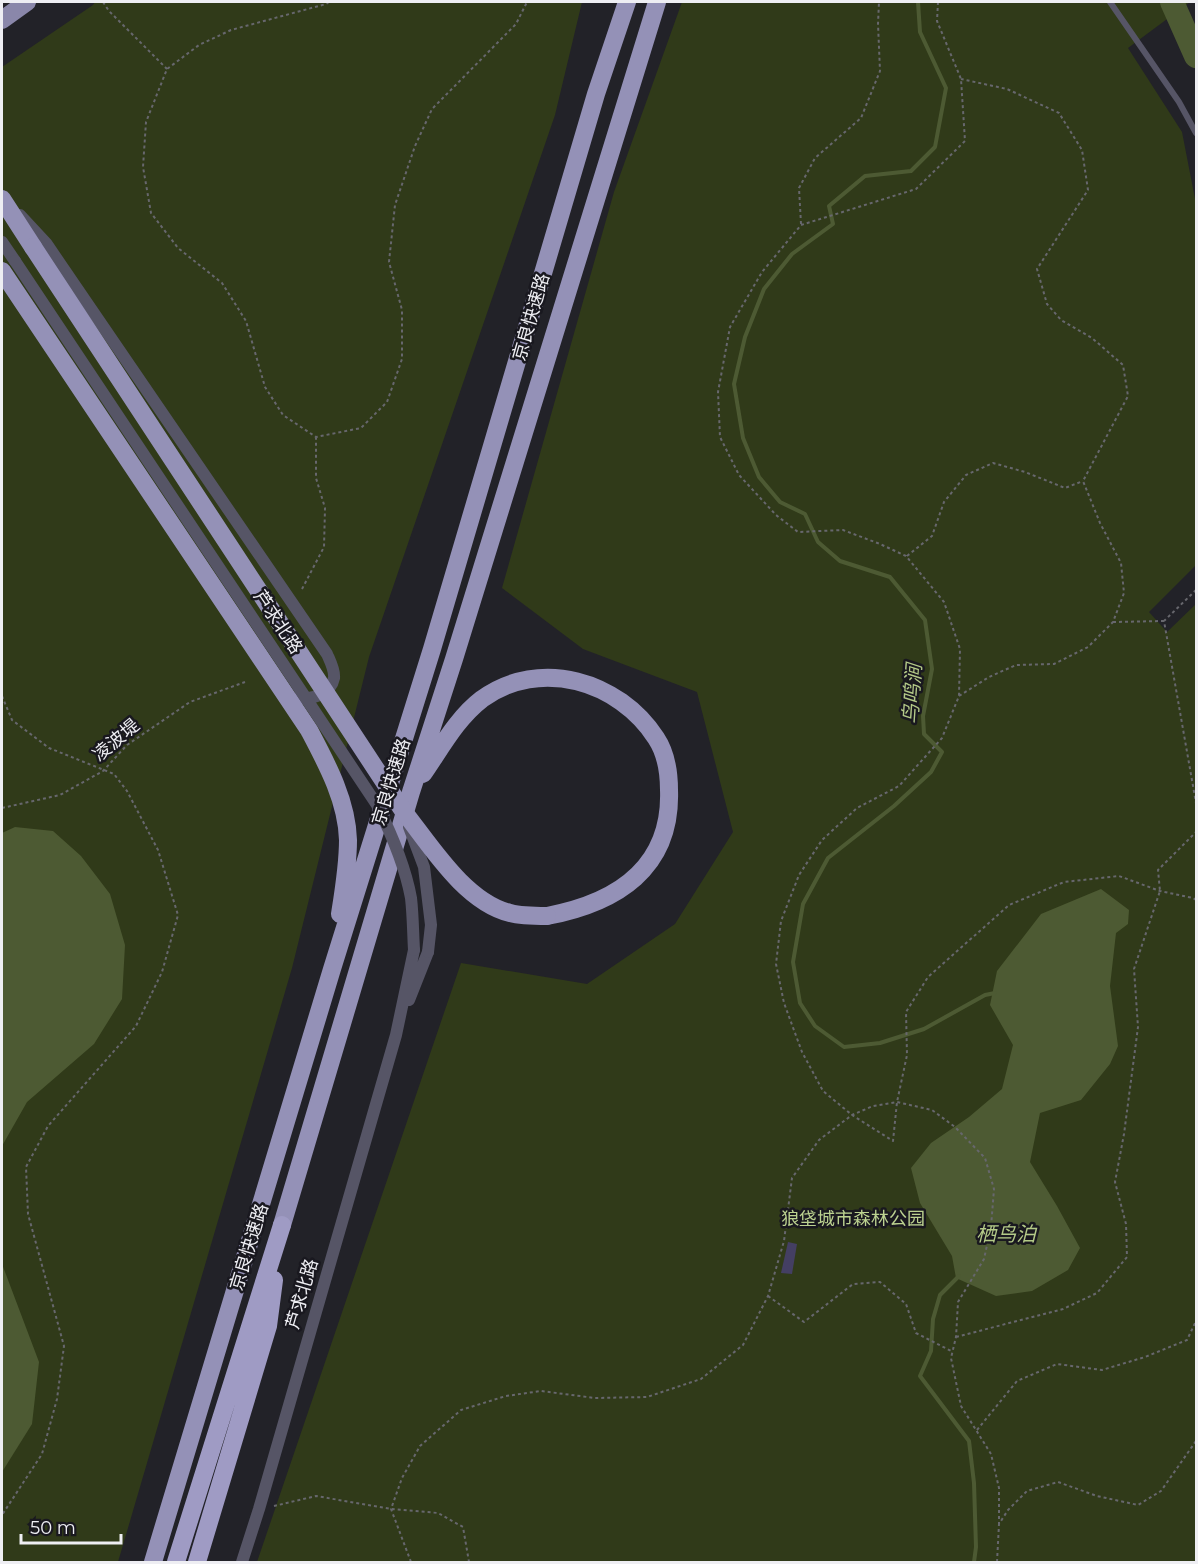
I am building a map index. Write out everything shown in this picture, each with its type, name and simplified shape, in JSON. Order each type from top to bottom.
[{"type":"highway","name":"京良快速路","points":[[153,1563],[332,969],[432,649],[593,106],[627,2]]},
{"type":"highway","name":"京良快速路","points":[[282,1225],[411,792],[657,2]]},
{"type":"highway","points":[[2,197],[404,812],[457,878],[481,902],[509,913],[547,916],[573,911],[606,899],[624,888],[646,868],[660,842],[670,808],[669,772],[657,740],[636,714],[611,696],[585,683],[563,677],[539,677],[510,685],[483,699],[458,721],[411,792]]},
{"type":"highway","points":[[8,266],[309,730],[330,771],[341,804],[348,837],[347,872],[332,969]]},
{"type":"highway","points":[[176,1563],[282,1225]]},
{"type":"highway","points":[[197,1563],[268,1326],[282,1225]]},
{"type":"main road","points":[[2,20],[27,2]]},
{"type":"street","points":[[2,197],[46,243],[327,654],[333,668],[334,678],[329,688],[316,697],[302,698],[289,692],[276,680]]},
{"type":"street","name":"芦求北路","points":[[2,242],[8,266],[377,805],[404,870],[411,899],[414,950],[396,1035],[242,1563]]},
{"type":"street","name":"芦求北路","points":[[396,1035],[428,952],[431,925],[424,867],[404,812]]},
{"type":"lane","points":[[1110,2],[1179,102],[1197,133]]},
{"type":"path","points":[[103,2],[109,11],[167,69]]},
{"type":"path","points":[[328,2],[231,30],[199,45],[167,69],[146,122],[143,167],[151,213],[178,248],[222,283],[246,321],[266,387],[271,396],[283,415],[316,437],[361,428],[387,402],[402,358],[402,310],[389,262],[395,205],[415,146],[432,109],[516,24],[527,2]]},
{"type":"path","points":[[801,225],[799,188],[809,168],[815,158],[861,118],[880,71],[879,2]]},
{"type":"path","points":[[938,2],[937,21],[961,79],[965,141],[916,189],[801,225],[762,273],[730,327],[718,392],[720,437],[739,475],[776,515],[798,532],[843,530],[906,556],[944,602],[960,649],[959,696],[941,739],[899,786],[857,807],[822,840],[799,874],[781,921],[776,964],[784,1003],[802,1052],[823,1091],[852,1115],[893,1141],[897,1102],[906,1054],[906,1012],[928,977],[1009,905],[1064,882],[1119,876],[1160,891],[1197,900]]},
{"type":"path","points":[[906,556],[932,536],[944,502],[966,475],[993,463],[1025,472],[1065,488],[1083,481],[1128,396],[1123,365],[1092,338],[1061,320],[1047,304],[1037,269],[1088,190],[1082,150],[1059,113],[1007,89],[961,79]]},
{"type":"path","points":[[302,590],[324,547],[325,508],[316,478],[316,437]]},
{"type":"path","points":[[959,696],[989,677],[1016,665],[1054,664],[1088,647],[1113,622],[1124,593],[1121,563],[1100,523],[1083,481]]},
{"type":"path","points":[[1113,622],[1164,621],[1197,590]]},
{"type":"path","points":[[1164,621],[1197,803]]},
{"type":"path","name":"凌波堤","points":[[2,808],[60,795],[103,771],[127,745],[190,702],[245,682]]},
{"type":"path","points":[[2,696],[12,720],[49,748],[114,774],[127,791],[158,850],[178,915],[162,972],[136,1026],[48,1126],[26,1167],[28,1214],[64,1346],[57,1399],[42,1454],[2,1515]]},
{"type":"path","points":[[956,1336],[1063,1309],[1097,1293],[1127,1257],[1126,1224],[1115,1182],[1124,1134],[1138,1027],[1134,969],[1160,891],[1158,870],[1197,832]]},
{"type":"path","points":[[411,1563],[391,1509],[402,1478],[420,1446],[461,1410],[506,1396],[541,1391],[595,1398],[647,1397],[702,1379],[743,1345],[768,1296],[784,1241],[792,1178],[819,1140],[852,1115],[873,1106],[897,1102],[933,1110],[955,1127],[985,1158],[994,1189],[991,1227],[984,1258],[958,1302],[956,1336],[951,1358],[961,1406],[991,1455],[999,1488],[997,1563]]},
{"type":"path","points":[[768,1296],[804,1322],[853,1284],[880,1282],[906,1304],[916,1333],[953,1352]]},
{"type":"path","points":[[976,1431],[1017,1381],[1057,1364],[1102,1370],[1145,1357],[1187,1340],[1197,1321]]},
{"type":"path","points":[[999,1524],[1008,1510],[1027,1491],[1058,1482],[1097,1496],[1138,1505],[1161,1491],[1197,1441]]},
{"type":"path","points":[[259,1509],[316,1496],[391,1509],[438,1513],[463,1527],[469,1563]]},
{"type":"green space","points":[[95,2],[582,2],[555,115],[369,657],[292,968],[118,1562],[2,1562],[2,67]]},
{"type":"green space","name":"狼垡城市森林公园","points":[[682,2],[1190,2],[1128,48],[1182,132],[1196,204],[1196,565],[1149,612],[1167,632],[1196,604],[1196,1562],[257,1562],[461,963],[587,984],[675,924],[733,832],[697,692],[583,649],[502,588],[614,192]]},
{"type":"water","points":[[15,827],[53,831],[81,856],[110,894],[125,945],[122,999],[94,1044],[27,1102],[2,1146],[2,833]]},
{"type":"water","name":"栖鸟泊","points":[[1101,889],[1129,910],[1128,924],[1116,933],[1110,986],[1118,1046],[1110,1064],[1081,1100],[1040,1113],[1030,1162],[1080,1248],[1068,1270],[1032,1291],[996,1296],[956,1278],[952,1256],[920,1203],[911,1168],[931,1143],[969,1117],[1002,1089],[1013,1045],[990,1005],[997,971],[1041,914]]},
{"type":"water","points":[[2,1264],[39,1362],[32,1424],[2,1472]]},
{"type":"building","points":[[788,1242],[797,1244],[792,1274],[781,1273]]},
{"type":"waterway","name":"鸟鸣涧","points":[[918,2],[920,32],[946,88],[935,147],[911,171],[865,176],[829,206],[833,224],[792,254],[764,289],[745,337],[734,384],[743,438],[759,477],[780,502],[805,514],[818,542],[840,561],[890,577],[925,620],[932,669],[923,716],[924,734],[942,752],[931,772],[894,806],[828,858],[803,904],[793,962],[800,1003],[815,1026],[844,1047],[880,1043],[924,1029],[985,995],[995,993]]},
{"type":"waterway","points":[[1172,2],[1196,56]]},
{"type":"waterway","points":[[959,1276],[940,1295],[933,1319],[931,1351],[920,1376],[969,1441],[974,1483],[976,1547],[974,1562]]}]
